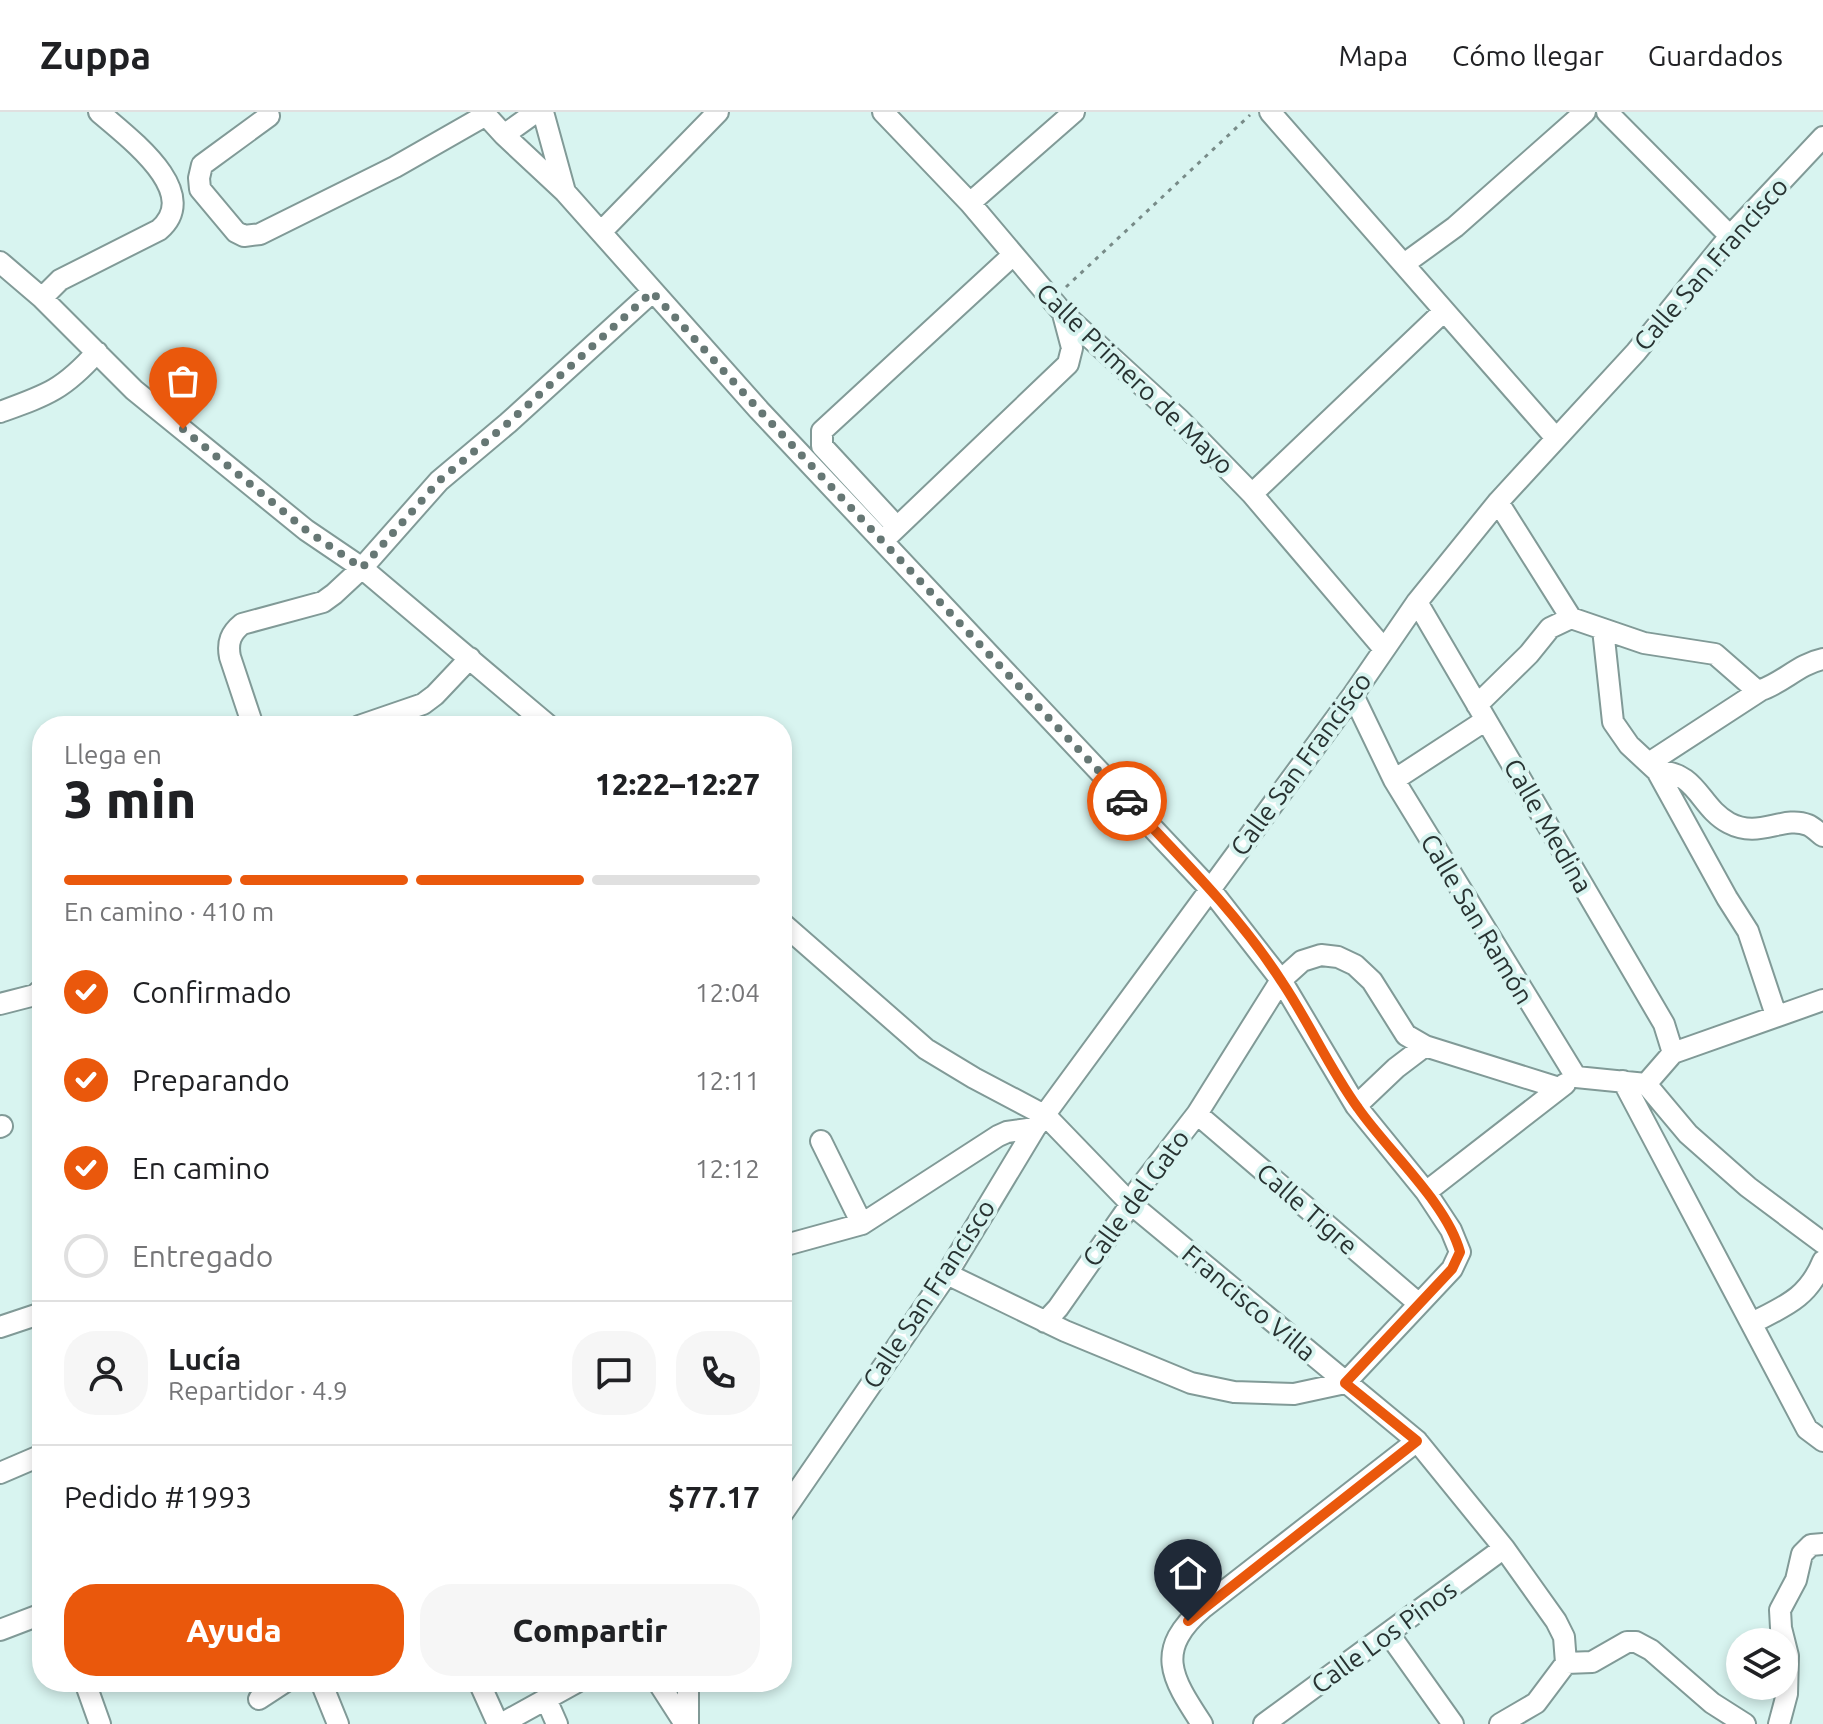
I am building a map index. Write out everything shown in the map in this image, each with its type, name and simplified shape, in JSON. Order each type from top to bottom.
[{"type":"street","points":[[42,298],[60,280],[159,230],[169,220],[172,195],[160,171],[139,147],[99,112]]},
{"type":"street","points":[[504,135],[536,112]]},
{"type":"street","points":[[543,112],[565,192]]},
{"type":"street","points":[[602,231],[718,112]]},
{"type":"street","points":[[970,203],[1074,112]]},
{"type":"street","points":[[1270,112],[1555,437]]},
{"type":"street","points":[[1607,112],[1730,236]]},
{"type":"street","points":[[269,116],[202,165],[199,178],[200,189],[236,232],[244,236],[260,234],[395,167],[484,113],[565,192],[652,292],[890,534],[1210,889],[1281,980],[1356,1106],[1426,1192],[1451,1230],[1460,1252],[1452,1269],[1345,1383],[1294,1394],[1234,1392],[1191,1383],[1045,1322],[947,1274]]},
{"type":"street","name":"Calle Primero de Mayo","points":[[886,113],[970,203],[1057,307],[1180,420],[1252,494],[1384,649]]},
{"type":"street","points":[[1404,264],[1463,220],[1576,115]]},
{"type":"street","name":"Calle San Francisco","points":[[792,1499],[947,1274],[1040,1122],[1353,695],[1417,602],[1498,502],[1636,352],[1730,236],[1823,137]]},
{"type":"street","points":[[890,534],[822,446],[822,431],[1013,255]]},
{"type":"street","points":[[0,262],[42,298],[134,390],[306,530],[362,568],[537,716]]},
{"type":"street","points":[[250,716],[228,648],[234,631],[242,624],[323,602],[362,568],[439,481],[508,423],[652,292]]},
{"type":"street","points":[[890,534],[1068,364],[1072,348],[1057,307]]},
{"type":"street","points":[[1252,494],[1443,312]]},
{"type":"street","points":[[0,412],[52,392],[74,377],[97,352]]},
{"type":"street","points":[[1498,502],[1571,618],[1644,643],[1715,654],[1754,688],[1761,690]]},
{"type":"street","name":"Calle Medina","points":[[1417,602],[1664,1024],[1673,1053]]},
{"type":"street","points":[[1394,780],[1482,712],[1550,628],[1571,618]]},
{"type":"street","points":[[1603,629],[1613,722],[1629,745],[1653,767],[1748,931],[1776,1015]]},
{"type":"street","points":[[388,716],[423,704],[470,658]]},
{"type":"street","points":[[1653,767],[1761,690],[1782,681],[1806,662],[1823,659]]},
{"type":"street","name":"Calle San Ramón","points":[[1353,695],[1394,780],[1567,1082]]},
{"type":"street","points":[[1653,767],[1672,771],[1691,783],[1728,823],[1754,831],[1787,824],[1808,825],[1823,836]]},
{"type":"street","name":"Francisco Villa","points":[[792,932],[926,1049],[1040,1122],[1131,1204],[1417,1441],[1504,1548],[1556,1621],[1564,1637],[1566,1663]]},
{"type":"street","points":[[1281,980],[1302,961],[1321,955],[1346,961],[1372,981],[1406,1035],[1425,1046],[1567,1082],[1623,1081],[1646,1084],[1688,1134],[1748,1187],[1823,1243]]},
{"type":"street","name":"Calle del Gato","points":[[1045,1322],[1058,1308],[1138,1190],[1197,1114],[1281,980]]},
{"type":"street","points":[[0,1004],[32,998]]},
{"type":"street","points":[[1646,1084],[1673,1053],[1823,1000]]},
{"type":"street","points":[[1356,1106],[1396,1068],[1425,1046]]},
{"type":"street","points":[[1623,1081],[1807,1429],[1823,1441]]},
{"type":"street","points":[[1426,1192],[1567,1082]]},
{"type":"street","points":[[1642,1118],[1664,1106]]},
{"type":"street","name":"Calle Tigre","points":[[1197,1114],[1418,1303]]},
{"type":"street","points":[[792,1243],[862,1224],[998,1136],[1040,1122]]},
{"type":"street","points":[[821,1141],[862,1224]]},
{"type":"street","points":[[1752,1323],[1796,1300],[1822,1270]]},
{"type":"street","points":[[0,1327],[32,1316]]},
{"type":"street","points":[[1202,1724],[1175,1681],[1172,1666],[1177,1634],[1188,1621],[1417,1441]]},
{"type":"street","points":[[0,1473],[32,1459]]},
{"type":"street","points":[[1779,1724],[1787,1694],[1788,1656],[1780,1610],[1796,1580],[1802,1554],[1811,1545],[1823,1544]]},
{"type":"street","name":"Calle Los Pinos","points":[[1264,1724],[1504,1548]]},
{"type":"street","points":[[0,1630],[32,1618]]},
{"type":"street","points":[[1389,1634],[1453,1724]]},
{"type":"street","points":[[1500,1724],[1536,1703],[1566,1663],[1592,1662],[1627,1642],[1636,1642],[1651,1650],[1712,1703],[1745,1724]]},
{"type":"street","points":[[89,1692],[100,1724]]},
{"type":"street","points":[[259,1699],[270,1692]]},
{"type":"street","points":[[325,1692],[338,1724]]},
{"type":"street","points":[[484,1692],[499,1724],[559,1692]]},
{"type":"street","points":[[665,1692],[687,1724]]},
{"type":"street","points":[[687,1724],[688,1692]]},
{"type":"street","points":[[546,1699],[557,1724]]},
{"type":"path","points":[[1057,307],[1253,112]]},
{"type":"way so far","points":[[183,429],[306,530],[362,568],[439,481],[508,423],[652,292],[1127,801]]},
{"type":"route","points":[[1127,801],[1210,889],[1281,980],[1356,1106],[1426,1192],[1451,1230],[1460,1252],[1452,1269],[1345,1383],[1417,1441],[1188,1621]]}]
